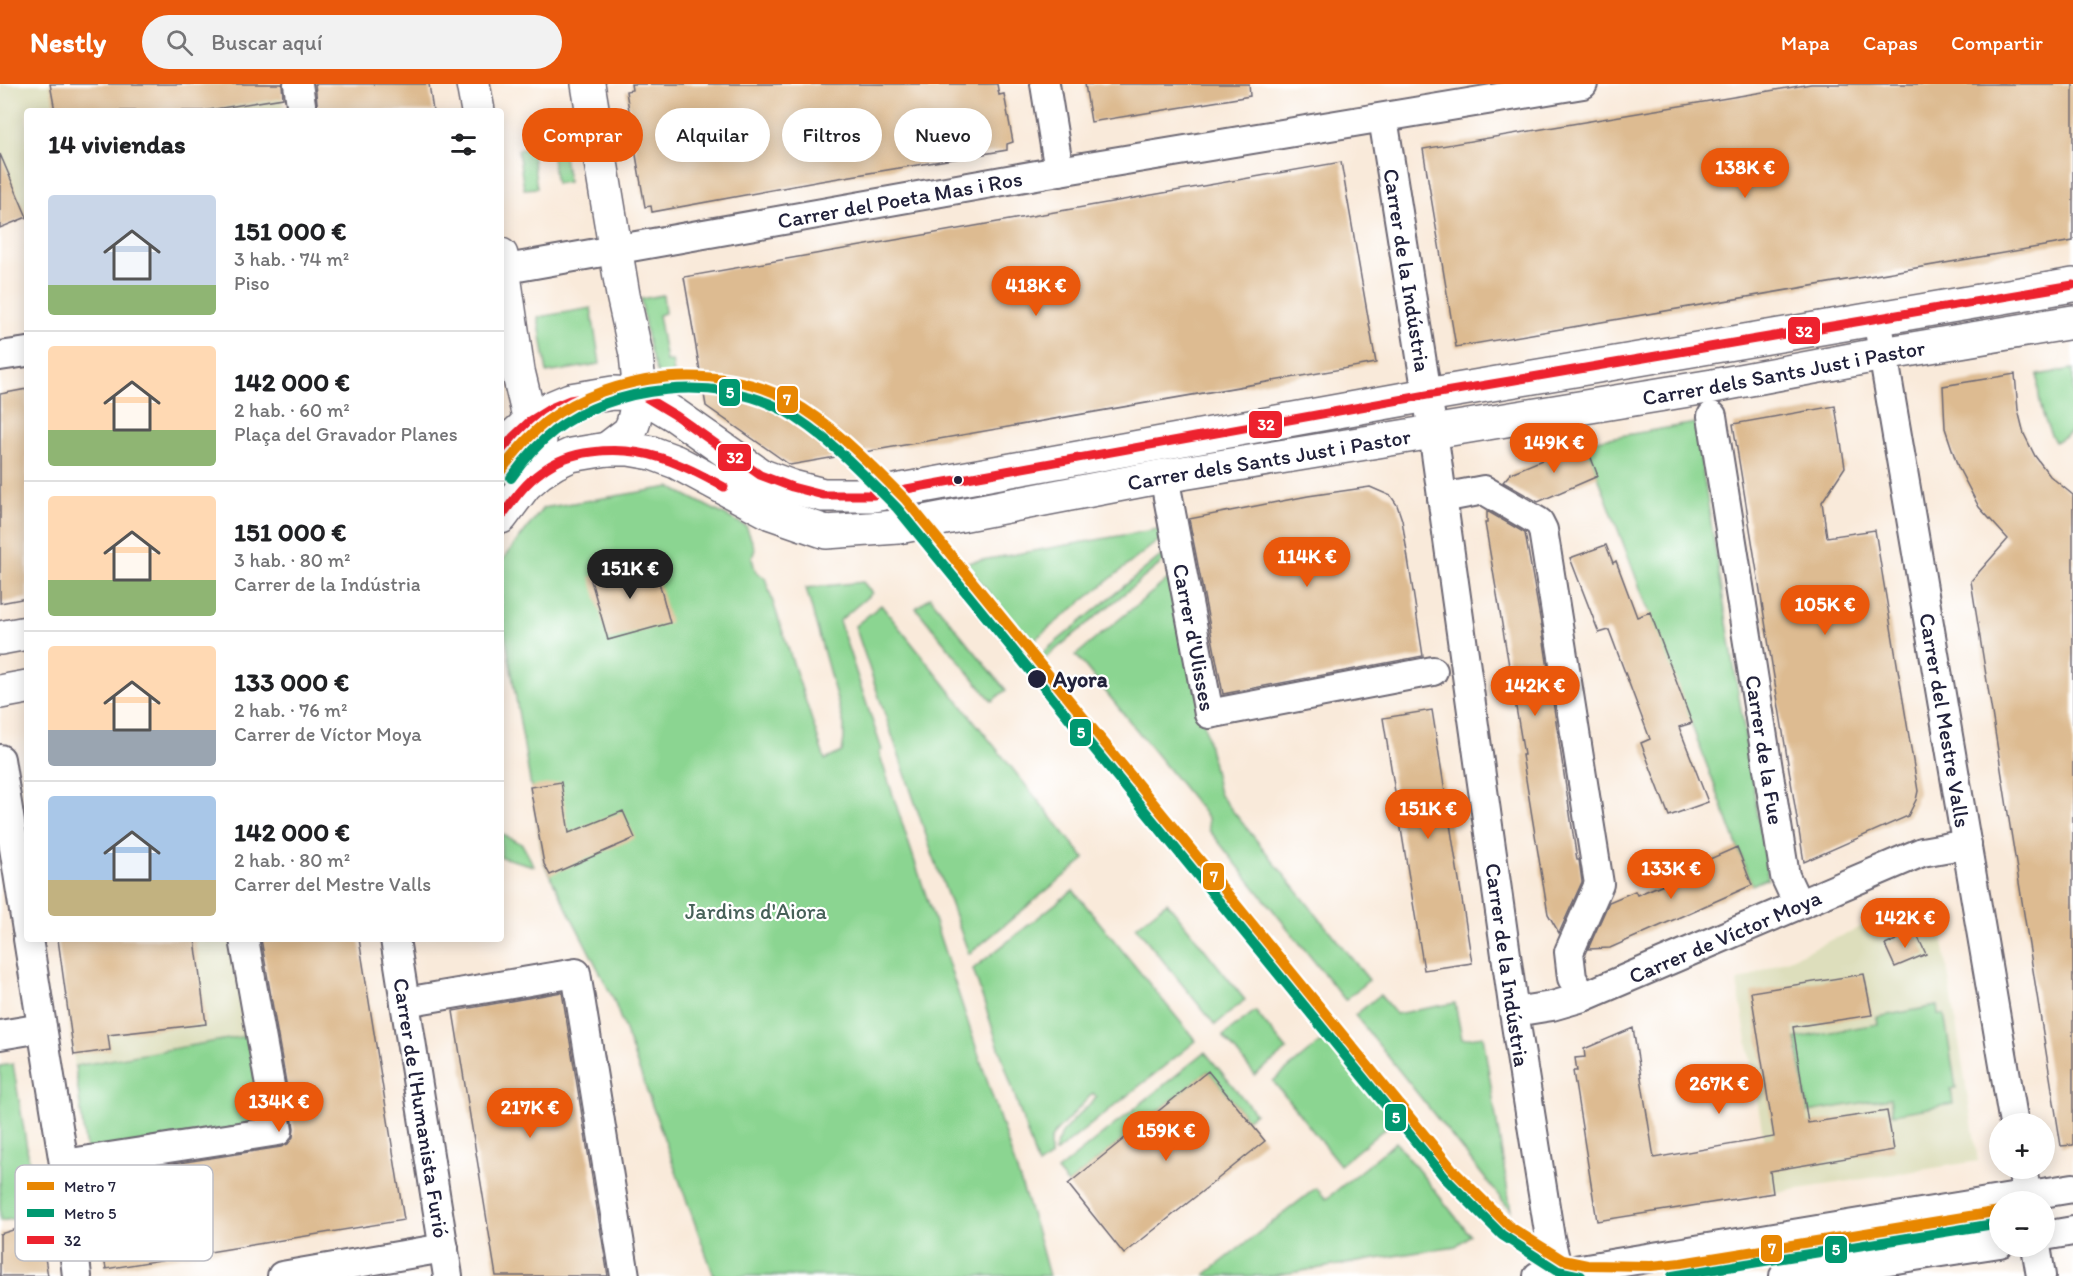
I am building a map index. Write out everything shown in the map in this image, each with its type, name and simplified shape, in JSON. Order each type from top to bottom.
[{"type":"street","points":[[298,84],[302,108]]},
{"type":"street","points":[[473,84],[477,108]]},
{"type":"street","points":[[588,84],[615,250],[636,354],[640,394],[633,424],[628,432],[607,449]]},
{"type":"street","points":[[1045,84],[1059,171]]},
{"type":"street","name":"Carrer del Poeta Mas i Ros","points":[[504,265],[615,250],[1059,171],[1383,118],[1547,87],[1583,84]]},
{"type":"street","name":"Carrer de la Indústria","points":[[1383,118],[1433,432],[1514,1012],[1550,1238],[1552,1275]]},
{"type":"street","points":[[504,278],[518,371],[530,422],[540,441],[571,455]]},
{"type":"street","name":"Carrer dels Sants Just i Pastor","points":[[504,449],[513,437],[530,422],[551,408],[570,400],[613,393],[640,394],[675,415],[760,475],[823,495],[873,495],[1427,395],[2073,285]]},
{"type":"street","name":"Carrer del Mestre Valls","points":[[1877,318],[2012,1113]]},
{"type":"street","name":"Carrer dels Sants Just i Pastor","points":[[504,513],[525,485],[540,472],[571,455],[629,448],[676,462],[771,513],[826,532],[898,527],[1164,476],[1713,386],[2073,322]]},
{"type":"street","points":[[0,356],[24,352]]},
{"type":"street","name":"Carrer de la Fue","points":[[1712,416],[1785,876],[1798,904]]},
{"type":"street","name":"Carrer d'Ulisses","points":[[1164,476],[1209,714],[1433,670]]},
{"type":"street","points":[[1442,498],[1484,490],[1539,522],[1543,530],[1599,884],[1569,952],[1572,978],[1584,997]]},
{"type":"street","points":[[0,638],[24,634]]},
{"type":"street","points":[[0,692],[24,688]]},
{"type":"street","points":[[0,759],[20,840],[24,891]]},
{"type":"street","name":"Carrer de Víctor Moya","points":[[1514,1012],[1552,1006],[1584,997],[1922,852],[1967,843]]},
{"type":"street","points":[[28,942],[64,1164],[278,1131],[245,942]]},
{"type":"street","name":"Carrer de l'Humanista Furió","points":[[395,942],[448,1276]]},
{"type":"street","points":[[405,1002],[576,973],[625,1276]]},
{"type":"street","points":[[0,1035],[42,1028]]},
{"type":"street","points":[[2055,1192],[2073,1188]]},
{"type":"street","points":[[1552,1275],[1989,1205]]},
{"type":"street","points":[[2055,1234],[2073,1231]]},
{"type":"street","points":[[1784,1276],[1989,1245]]},
{"type":"street","points":[[282,1276],[444,1248]]},
{"type":"street","points":[[2038,1257],[2041,1276]]},
{"type":"street","points":[[75,1261],[77,1276]]},
{"type":"shaded area","points":[[0,84],[280,84],[284,108],[24,108],[24,211],[0,153]]},
{"type":"shaded area","points":[[1923,903],[1935,906],[1939,916],[1978,1161],[1773,1193],[1737,982],[1910,905]]},
{"type":"shaded area","points":[[58,942],[235,942],[267,1123],[86,1151]]},
{"type":"green space","points":[[522,149],[522,162],[533,162],[537,188],[524,189],[518,150]]},
{"type":"green space","points":[[553,162],[565,162],[568,182],[556,184]]},
{"type":"green space","points":[[663,295],[665,313],[658,315],[666,361],[672,361],[675,381],[663,383],[651,353],[641,299]]},
{"type":"green space","points":[[591,308],[600,364],[547,373],[538,317]]},
{"type":"green space","points":[[2073,369],[2073,431],[2055,442],[2042,410],[2038,375]]},
{"type":"green space","points":[[1695,423],[1768,878],[1752,885],[1585,442]]},
{"type":"green space","points":[[519,452],[524,453],[527,458],[526,462],[504,489],[504,474]]},
{"type":"green space","name":"Jardins d'Aiora","points":[[670,487],[746,526],[755,549],[752,558],[756,572],[765,578],[825,760],[842,752],[844,725],[806,588],[863,582],[872,593],[839,621],[882,750],[879,752],[883,765],[1037,1232],[1049,1276],[714,1276],[613,998],[544,864],[504,628],[504,558],[543,508]]},
{"type":"green space","points":[[1158,529],[1164,536],[1030,643],[965,563]]},
{"type":"green space","points":[[1167,551],[1169,557],[1044,659],[1040,655]]},
{"type":"green space","points":[[1173,575],[1219,794],[1369,980],[1345,1000],[1209,830],[1208,818],[1076,655]]},
{"type":"green space","points":[[930,597],[1006,690],[992,701],[916,608]]},
{"type":"green space","points":[[881,605],[1085,859],[969,954],[855,626]]},
{"type":"green space","points":[[504,835],[522,844],[534,866],[504,858]]},
{"type":"green space","points":[[1073,890],[1196,1041],[1055,1153],[1064,1130],[1097,1097],[1093,1093],[1053,1135],[1050,1142],[1050,1157],[1038,1166],[973,969]]},
{"type":"green space","points":[[1167,902],[1245,1000],[1215,1025],[1136,927]]},
{"type":"green space","points":[[1380,995],[1396,1014],[1455,1003],[1462,1039],[1483,1036],[1511,1211],[1355,1015]]},
{"type":"green space","points":[[1937,1006],[1938,1014],[1944,1014],[1956,1088],[1951,1089],[1953,1104],[1893,1114],[1890,1098],[1808,1112],[1796,1038],[1878,1024],[1877,1017]]},
{"type":"green space","points":[[1255,1011],[1287,1050],[1255,1075],[1223,1036]]},
{"type":"green space","points":[[1332,1033],[1400,1116],[1340,1165],[1273,1081]]},
{"type":"green space","points":[[251,1035],[267,1123],[86,1151],[75,1066]]},
{"type":"green space","points":[[1205,1052],[1255,1113],[1247,1119],[1208,1071],[1068,1184],[1057,1171]]},
{"type":"green space","points":[[13,1064],[30,1165],[15,1165],[15,1219],[0,1221],[0,1066]]},
{"type":"green space","points":[[1396,1142],[1470,1235],[1456,1246],[1271,1276],[1206,1276],[1316,1188],[1326,1199]]},
{"type":"building","points":[[50,84],[282,84],[283,98],[221,108],[54,108]]},
{"type":"building","points":[[315,84],[429,84],[433,108],[318,108]]},
{"type":"building","points":[[631,84],[997,84],[999,95],[1004,94],[1013,142],[1007,144],[1007,150],[992,152],[992,108],[894,108],[894,162],[935,162],[652,212],[651,206],[645,207],[637,162],[643,162],[643,108],[629,108],[626,91],[632,90]]},
{"type":"building","points":[[1085,84],[1249,84],[1250,96],[1091,122]]},
{"type":"building","points":[[1811,84],[2073,84],[2073,241],[1456,347],[1423,149]]},
{"type":"building","points":[[0,154],[24,210],[24,218],[0,228]]},
{"type":"building","points":[[1341,162],[1376,363],[790,465],[706,406],[684,277]]},
{"type":"building","points":[[2015,374],[2018,410],[2024,434],[2035,456],[2050,476],[2073,495],[2073,1145],[2061,1146],[1971,581],[2008,539],[1979,507],[1958,467],[1945,428],[1943,386]]},
{"type":"building","points":[[24,390],[24,599],[0,603],[0,394]]},
{"type":"building","points":[[1835,406],[1845,467],[1822,502],[1827,537],[1875,530],[1918,791],[1908,816],[1804,862],[1733,424]]},
{"type":"building","points":[[1585,442],[1598,476],[1538,502],[1503,482],[1511,473]]},
{"type":"building","points":[[1370,487],[1391,496],[1402,520],[1423,656],[1223,694],[1189,519],[1308,496]]},
{"type":"building","points":[[1487,511],[1525,533],[1542,629],[1582,882],[1559,933],[1548,914],[1485,523],[1487,523]]},
{"type":"building","points":[[1606,545],[1613,563],[1616,561],[1637,617],[1650,612],[1692,723],[1679,727],[1708,802],[1669,816],[1641,743],[1650,739],[1609,630],[1599,633],[1570,558]]},
{"type":"building","points":[[653,560],[670,623],[608,640],[590,577]]},
{"type":"building","points":[[1432,710],[1472,963],[1424,970],[1383,718]]},
{"type":"building","points":[[561,782],[569,833],[623,811],[635,838],[550,875],[544,864],[530,787]]},
{"type":"building","points":[[1737,847],[1752,885],[1610,948],[1588,949],[1609,902],[1635,891],[1637,895],[1666,883],[1696,869],[1694,866]]},
{"type":"building","points":[[1915,931],[1926,954],[1895,967],[1885,945]]},
{"type":"building","points":[[58,942],[195,942],[206,1024],[108,1035],[110,1050],[74,1055]]},
{"type":"building","points":[[262,942],[359,942],[404,1220],[213,1251],[213,1165],[166,1165],[281,1147],[288,1144],[293,1137],[294,1128]]},
{"type":"building","points":[[1864,974],[1872,1015],[1793,1027],[1808,1123],[1887,1111],[1894,1150],[1770,1171],[1773,1193],[1597,1221],[1573,1071],[1577,1071],[1575,1058],[1585,1057],[1584,1049],[1633,1028],[1654,1158],[1774,1137],[1751,992]]},
{"type":"building","points":[[562,992],[608,1276],[496,1276],[453,1011]]},
{"type":"building","points":[[1208,1071],[1265,1141],[1124,1254],[1068,1184]]},
{"type":"building","points":[[15,1229],[15,1261],[46,1261],[48,1276],[0,1276],[0,1234]]},
{"type":"building","points":[[105,1261],[155,1261],[106,1269]]},
{"type":"metro line","name":"7","points":[[504,467],[534,432],[573,404],[633,383],[666,378],[698,377],[730,380],[761,388],[789,400],[821,421],[851,446],[906,500],[1454,1171],[1509,1226],[1563,1260],[1587,1265],[1651,1266],[1681,1263],[1989,1213]]},
{"type":"metro line","name":"5","points":[[511,478],[542,441],[578,415],[606,403],[666,390],[697,389],[727,392],[756,399],[783,410],[814,431],[843,455],[897,508],[1446,1179],[1502,1235],[1558,1271],[1581,1276]]},
{"type":"metro line","name":"5","points":[[1672,1276],[1989,1225]]},
{"type":"transit line","name":"32","points":[[504,449],[530,421],[570,400],[613,393],[640,394],[675,415],[760,475],[823,495],[873,495],[1427,395],[2073,285]]},
{"type":"transit line","name":"32","points":[[504,513],[524,487],[547,468],[565,458],[592,452],[629,451],[661,458],[692,470],[724,487]]},
{"type":"place","name":"Ayora","points":[[1037,679]]}]
